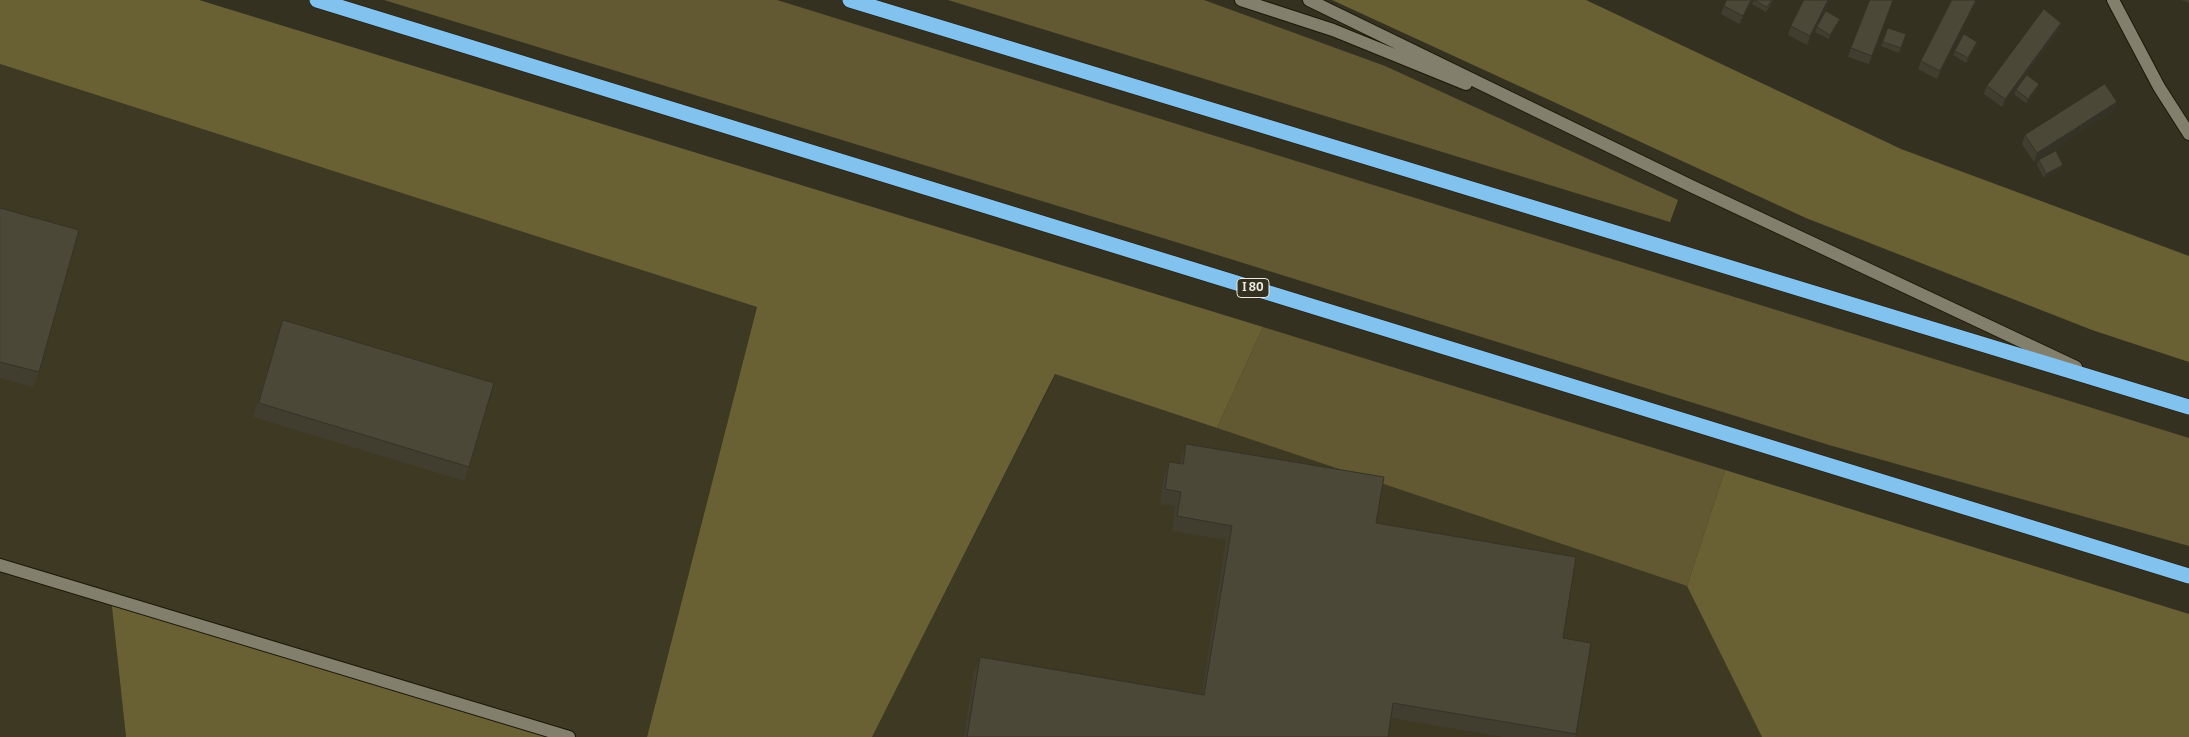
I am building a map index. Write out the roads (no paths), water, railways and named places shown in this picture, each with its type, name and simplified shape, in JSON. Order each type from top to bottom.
[{"type":"highway","name":"I 80","points":[[317,0],[2189,576]]},
{"type":"highway","points":[[850,0],[2189,407]]},
{"type":"street","points":[[1241,0],[1332,30],[1556,120]]},
{"type":"street","points":[[1309,0],[1709,195],[2101,379]]},
{"type":"street","points":[[2113,0],[2159,87],[2189,134]]},
{"type":"street","points":[[0,565],[569,737]]}]
